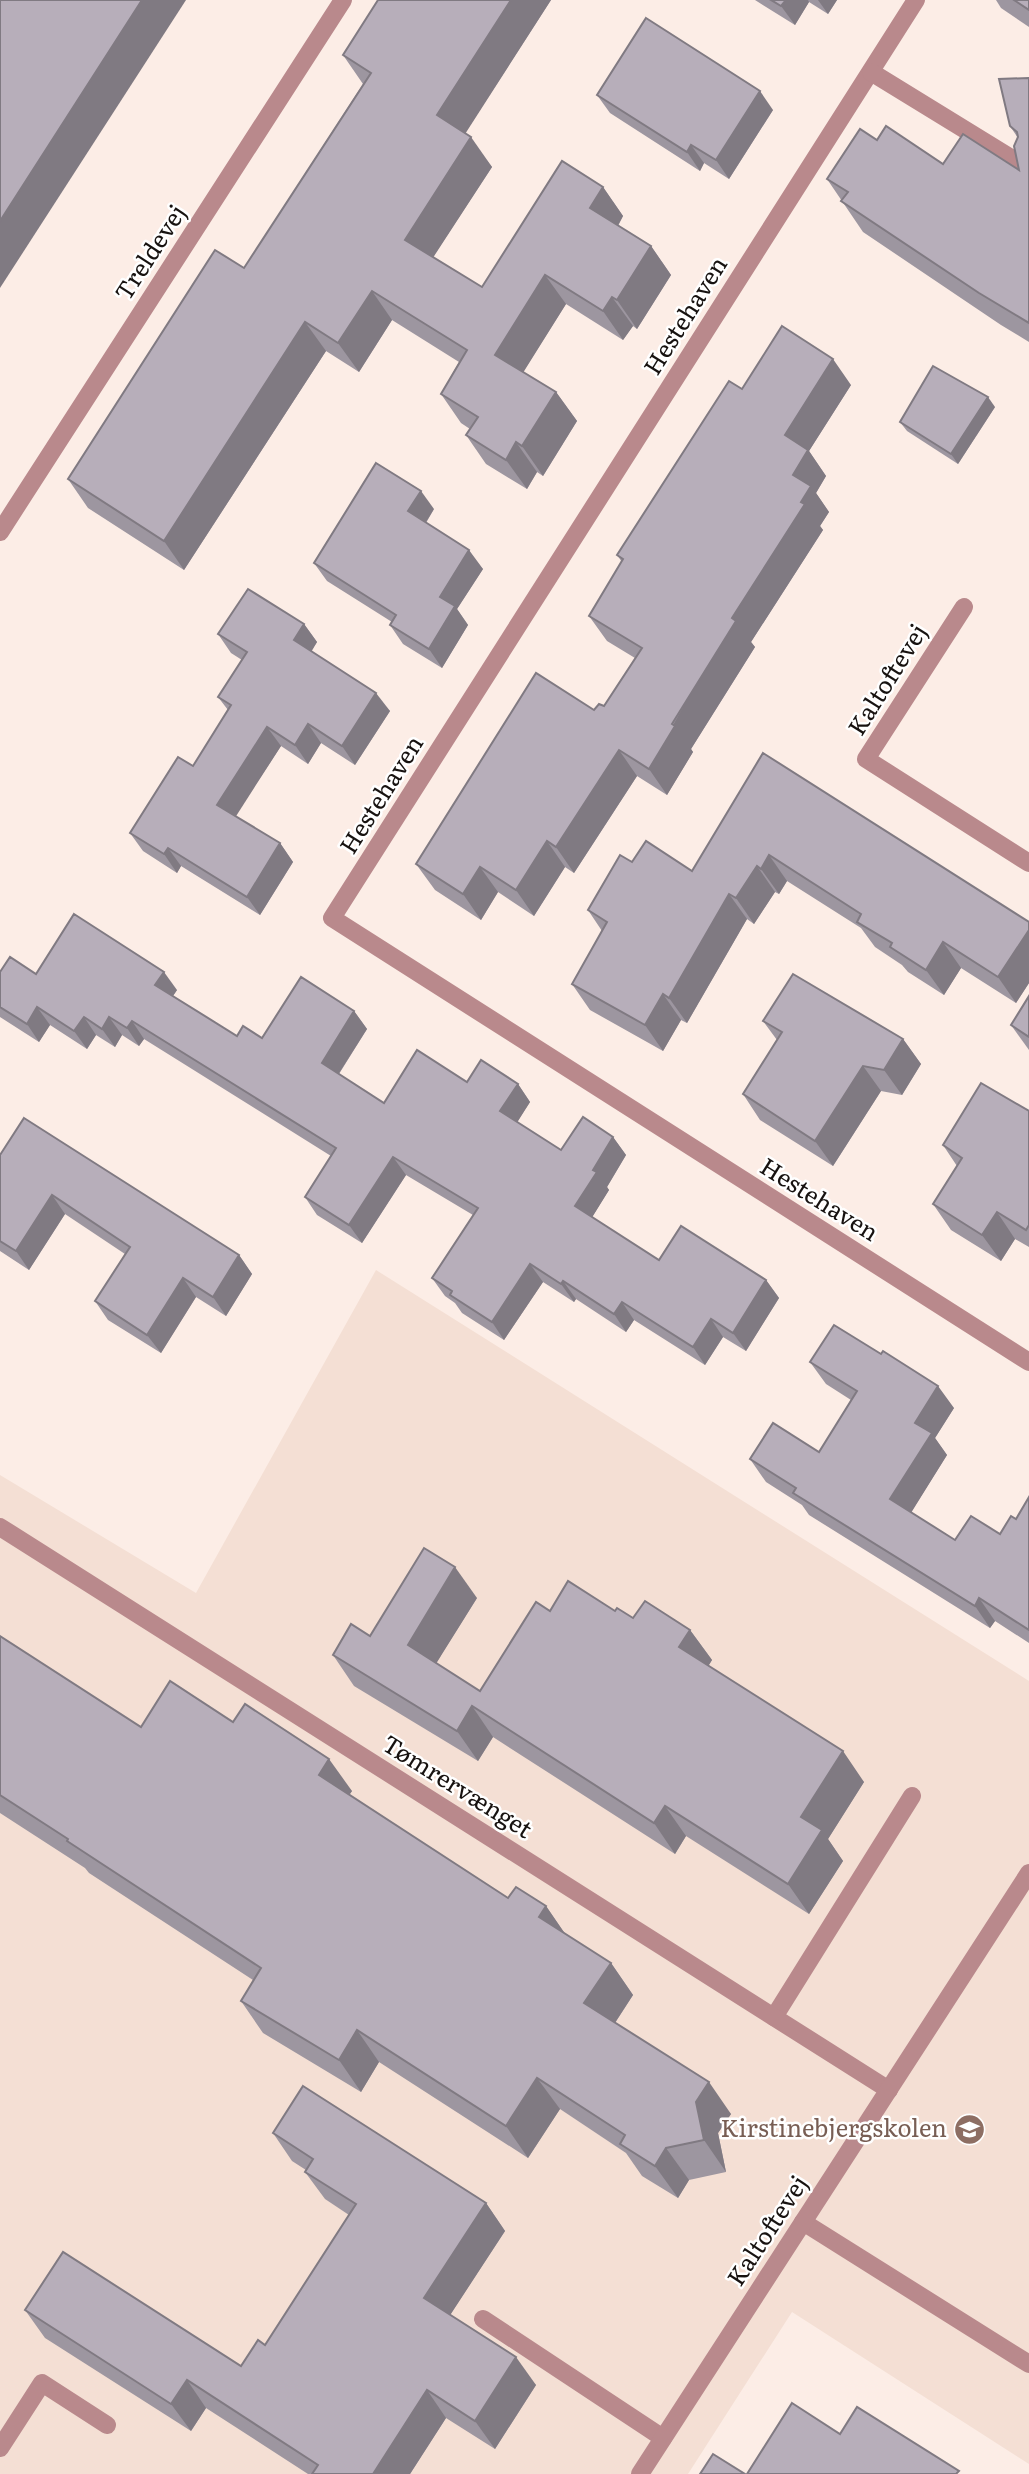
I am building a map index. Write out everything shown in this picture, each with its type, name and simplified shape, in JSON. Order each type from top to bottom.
[{"type":"street","name":"Treldevej","points":[[0,532],[343,0]]},
{"type":"street","name":"Hestehaven","points":[[916,0],[332,919],[1029,1362]]},
{"type":"street","points":[[871,72],[1029,169]]},
{"type":"street","name":"Kaltoftevej","points":[[964,607],[866,759],[1029,863]]},
{"type":"street","name":"Tømrervænget","points":[[0,1527],[889,2090]]},
{"type":"street","points":[[774,2017],[912,1796]]},
{"type":"street","name":"Kaltoftevej","points":[[640,2474],[1029,1873]]},
{"type":"street","points":[[803,2222],[1029,2364]]},
{"type":"street","points":[[483,2319],[663,2438]]},
{"type":"street","points":[[0,2448],[42,2383],[107,2425]]},
{"type":"shaded area","points":[[376,1270],[1029,1681],[1029,2464],[792,2312],[688,2474],[0,2474],[0,1475],[196,1593]]},
{"type":"building","points":[[0,0],[142,0],[0,221]]},
{"type":"building","points":[[378,0],[511,0],[437,115],[471,137],[405,240],[482,287],[562,161],[603,187],[590,208],[651,246],[617,300],[612,297],[603,311],[545,275],[495,355],[556,392],[522,446],[516,442],[506,460],[466,435],[478,417],[441,394],[467,350],[372,291],[338,343],[305,322],[164,541],[68,479],[215,250],[244,268],[371,73],[343,55]]},
{"type":"building","points":[[771,0],[786,0],[781,6]]},
{"type":"building","points":[[1014,0],[1029,0],[1029,10]]},
{"type":"building","points":[[646,18],[760,91],[716,160],[691,145],[687,152],[597,95]]},
{"type":"building","points":[[1029,78],[1029,323],[841,201],[848,192],[827,179],[860,129],[877,140],[886,126],[943,164],[963,134],[1019,170],[1014,146],[1017,132],[1010,126],[999,79]]},
{"type":"building","points":[[782,326],[833,359],[785,435],[808,450],[793,475],[811,486],[801,502],[805,504],[732,618],[736,621],[672,724],[675,726],[649,769],[619,750],[556,847],[547,841],[516,890],[480,867],[463,894],[416,864],[536,673],[594,710],[599,704],[604,706],[642,648],[589,616],[623,559],[617,555],[729,381],[742,389]]},
{"type":"building","points":[[933,366],[988,397],[951,454],[900,422]]},
{"type":"building","points":[[376,463],[421,491],[408,511],[469,550],[440,597],[455,606],[429,649],[390,625],[396,615],[314,563]]},
{"type":"building","points":[[248,589],[304,624],[294,640],[376,693],[342,746],[308,724],[295,745],[267,727],[217,805],[280,843],[247,897],[168,848],[164,854],[130,833],[178,757],[193,766],[231,705],[218,697],[247,652],[218,634]]},
{"type":"building","points":[[763,753],[1029,922],[1029,930],[998,977],[943,942],[926,970],[890,947],[892,943],[857,922],[861,914],[769,855],[761,869],[757,866],[736,898],[729,894],[669,998],[663,994],[645,1025],[572,984],[607,922],[588,910],[620,855],[632,862],[646,841],[692,871]]},
{"type":"building","points":[[74,914],[164,972],[155,985],[237,1036],[243,1026],[262,1038],[301,977],[354,1011],[322,1063],[384,1103],[417,1050],[467,1082],[481,1060],[518,1084],[500,1111],[561,1150],[583,1117],[613,1137],[593,1170],[597,1172],[575,1206],[659,1260],[681,1226],[766,1280],[733,1333],[711,1319],[693,1347],[622,1302],[614,1314],[563,1281],[561,1284],[530,1264],[492,1322],[450,1295],[452,1291],[432,1278],[478,1208],[393,1157],[349,1225],[305,1197],[336,1148],[132,1021],[127,1028],[109,1017],[102,1029],[84,1017],[74,1031],[37,1007],[27,1024],[0,1007],[0,972],[10,957],[36,974]]},
{"type":"building","points":[[793,974],[903,1039],[884,1070],[863,1066],[815,1141],[743,1094],[782,1032],[763,1021]]},
{"type":"building","points":[[1029,996],[1029,1037],[1011,1025]]},
{"type":"building","points":[[981,1083],[1029,1111],[1029,1225],[1026,1230],[997,1212],[982,1235],[933,1204],[962,1158],[943,1145]]},
{"type":"building","points":[[24,1118],[239,1255],[213,1297],[183,1278],[147,1335],[95,1301],[130,1247],[52,1195],[16,1251],[0,1241],[0,1155]]},
{"type":"building","points":[[834,1325],[881,1354],[883,1351],[938,1386],[915,1423],[932,1433],[890,1499],[955,1540],[971,1516],[1000,1534],[1011,1516],[1016,1519],[1029,1497],[1029,1630],[979,1598],[975,1606],[793,1493],[796,1488],[750,1459],[773,1423],[819,1452],[857,1391],[810,1362]]},
{"type":"building","points":[[424,1548],[455,1567],[408,1645],[480,1691],[536,1602],[550,1611],[568,1581],[615,1611],[617,1608],[633,1618],[645,1601],[690,1630],[679,1647],[843,1751],[801,1817],[822,1830],[788,1884],[665,1806],[654,1823],[472,1706],[457,1731],[333,1655],[351,1624],[370,1636]]},
{"type":"building","points":[[0,1636],[141,1727],[170,1681],[233,1722],[245,1704],[329,1759],[319,1775],[508,1898],[516,1887],[546,1906],[539,1917],[611,1963],[584,2003],[709,2082],[696,2102],[704,2140],[666,2148],[655,2166],[620,2144],[625,2135],[537,2078],[506,2126],[357,2030],[339,2060],[241,2001],[261,1968],[0,1795]]},
{"type":"building","points":[[303,2086],[486,2203],[424,2298],[516,2357],[475,2421],[427,2390],[373,2474],[312,2474],[318,2465],[187,2380],[171,2404],[25,2310],[63,2252],[241,2366],[258,2340],[265,2345],[356,2204],[305,2172],[313,2159],[273,2133]]},
{"type":"building","points":[[792,2403],[840,2434],[857,2407],[959,2471],[956,2474],[747,2474]]},
{"type":"building","points":[[713,2454],[745,2474],[700,2474]]},
{"type":"place","name":"Kirstinebjergskolen","points":[[970,2129]]}]
